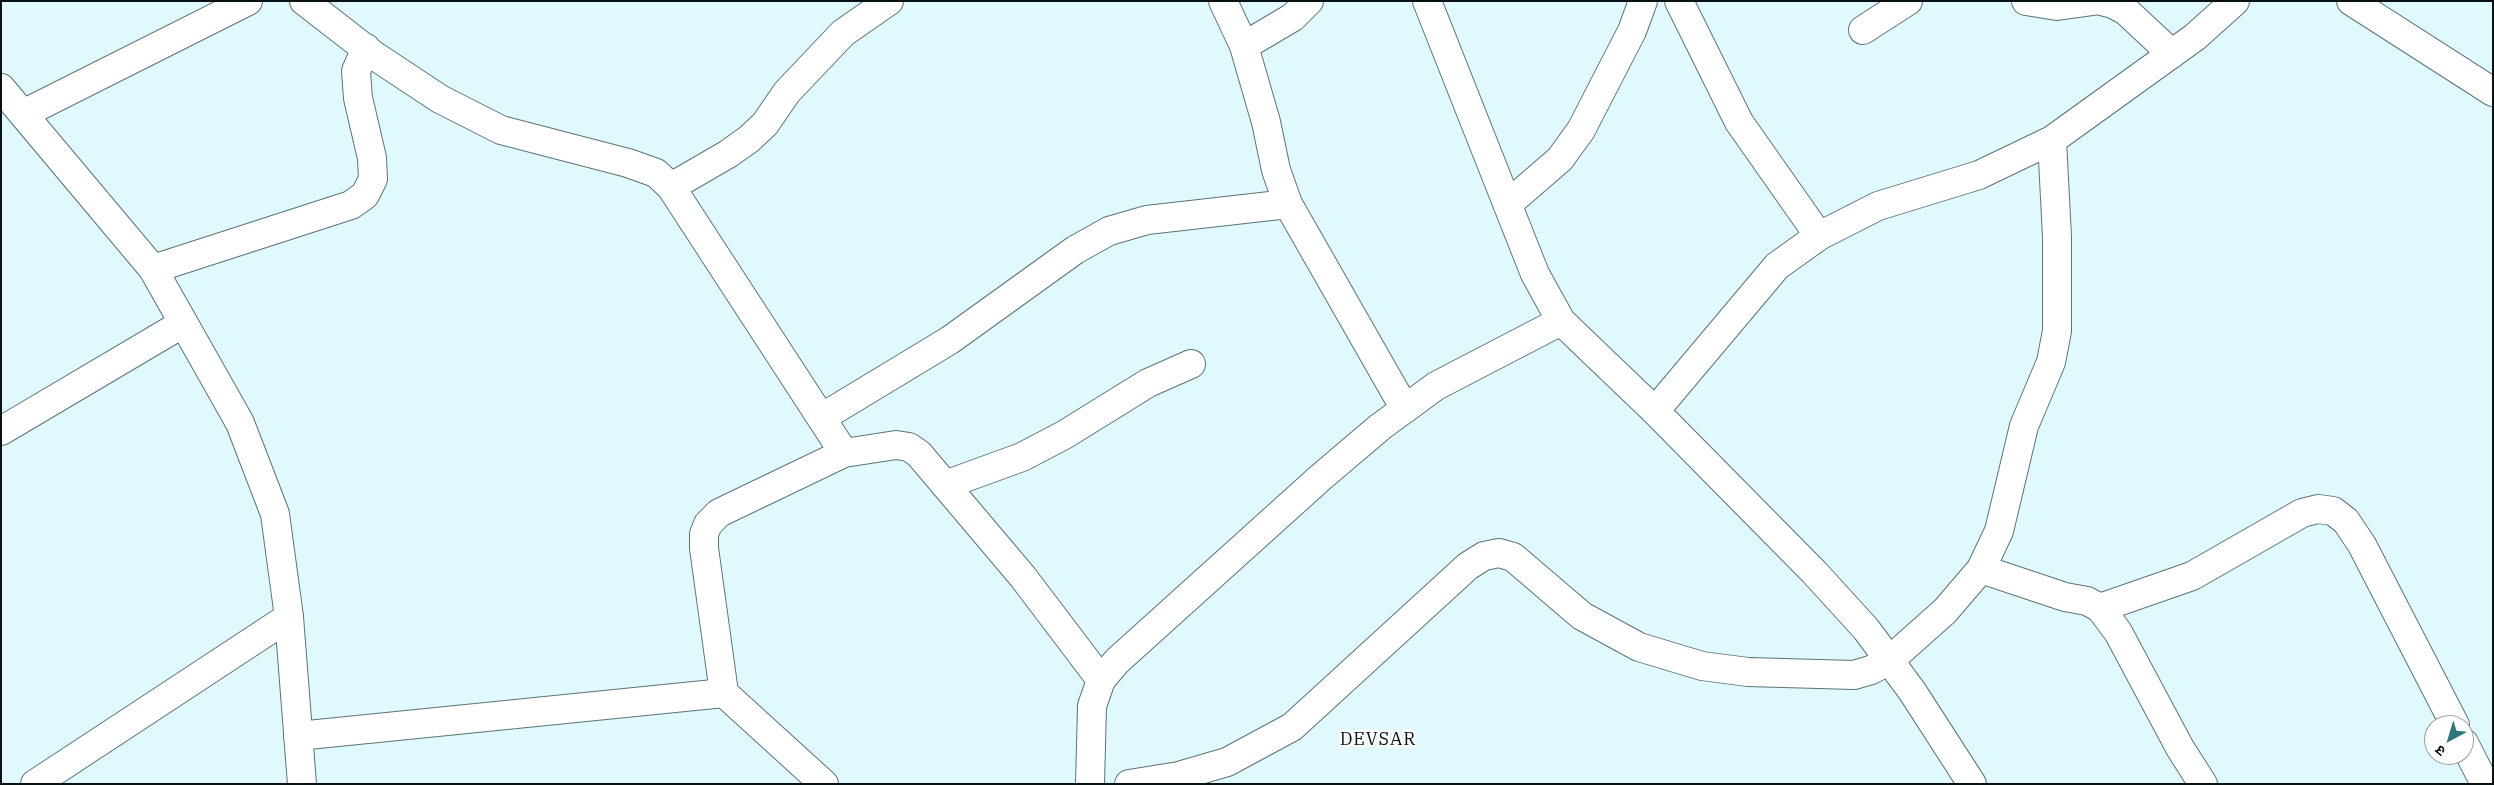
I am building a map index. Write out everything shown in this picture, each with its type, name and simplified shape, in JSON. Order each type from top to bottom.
[{"type":"street","points":[[24,113],[248,1]]},
{"type":"street","points":[[304,1],[366,48],[440,99],[501,130],[628,163],[656,173],[671,187],[844,453]]},
{"type":"street","points":[[671,187],[728,154],[749,139],[764,124],[787,92],[843,33],[889,1]]},
{"type":"street","points":[[1223,1],[1244,46],[1266,122],[1276,170],[1288,204],[1405,409]]},
{"type":"street","points":[[1244,46],[1293,17],[1309,1]]},
{"type":"street","points":[[1427,1],[1535,274],[1561,321],[1655,411],[1814,572],[1866,629],[1890,660],[1972,784]]},
{"type":"street","points":[[1508,204],[1560,159],[1581,130],[1632,31],[1643,1]]},
{"type":"street","points":[[1679,1],[1740,122],[1818,236]]},
{"type":"street","points":[[1863,30],[1908,1]]},
{"type":"street","points":[[2026,1],[2057,6],[2094,1]]},
{"type":"street","points":[[2101,1],[2113,4],[2126,11],[2172,54]]},
{"type":"street","points":[[1655,411],[1777,266],[1818,236],[1878,206],[1979,175],[2052,140],[2172,54],[2235,1]]},
{"type":"street","points":[[2351,1],[2493,92]]},
{"type":"street","points":[[153,269],[351,205],[366,195],[373,179],[372,158],[358,98],[356,70],[366,48]]},
{"type":"street","points":[[1,88],[24,113],[153,269],[182,324],[240,423],[275,514],[289,617],[302,784]]},
{"type":"street","points":[[1129,784],[1179,776],[1227,762],[1292,727],[1468,566],[1484,556],[1499,553],[1513,557],[1582,616],[1639,647],[1702,666],[1748,672],[1854,675],[1871,670],[1890,660],[1945,611],[1981,568],[1999,531],[2024,426],[2052,362],[2057,331],[2057,238],[2052,140]]},
{"type":"street","points":[[821,418],[950,340],[1075,250],[1109,231],[1147,220],[1288,204]]},
{"type":"street","points":[[1090,784],[1092,706],[1101,680],[1117,661],[1313,484],[1405,409],[1436,386],[1561,321]]},
{"type":"street","points":[[1,431],[182,324]]},
{"type":"street","points":[[945,485],[1022,457],[1064,435],[1148,383],[1191,364]]},
{"type":"street","points":[[824,784],[724,693],[704,548],[704,534],[708,524],[719,513],[844,453],[896,445],[909,447],[919,454],[1024,578],[1101,680]]},
{"type":"street","points":[[2100,608],[2192,576],[2302,513],[2318,509],[2333,511],[2346,521],[2362,545],[2450,715]]},
{"type":"street","points":[[1981,568],[2065,597],[2087,601],[2100,608],[2118,632],[2180,748],[2203,784]]},
{"type":"street","points":[[35,784],[289,617]]},
{"type":"street","points":[[298,736],[724,693]]},
{"type":"street","points":[[2474,763],[2485,784]]},
{"type":"district","name":"DEVSAR","points":[[1378,740]]}]
